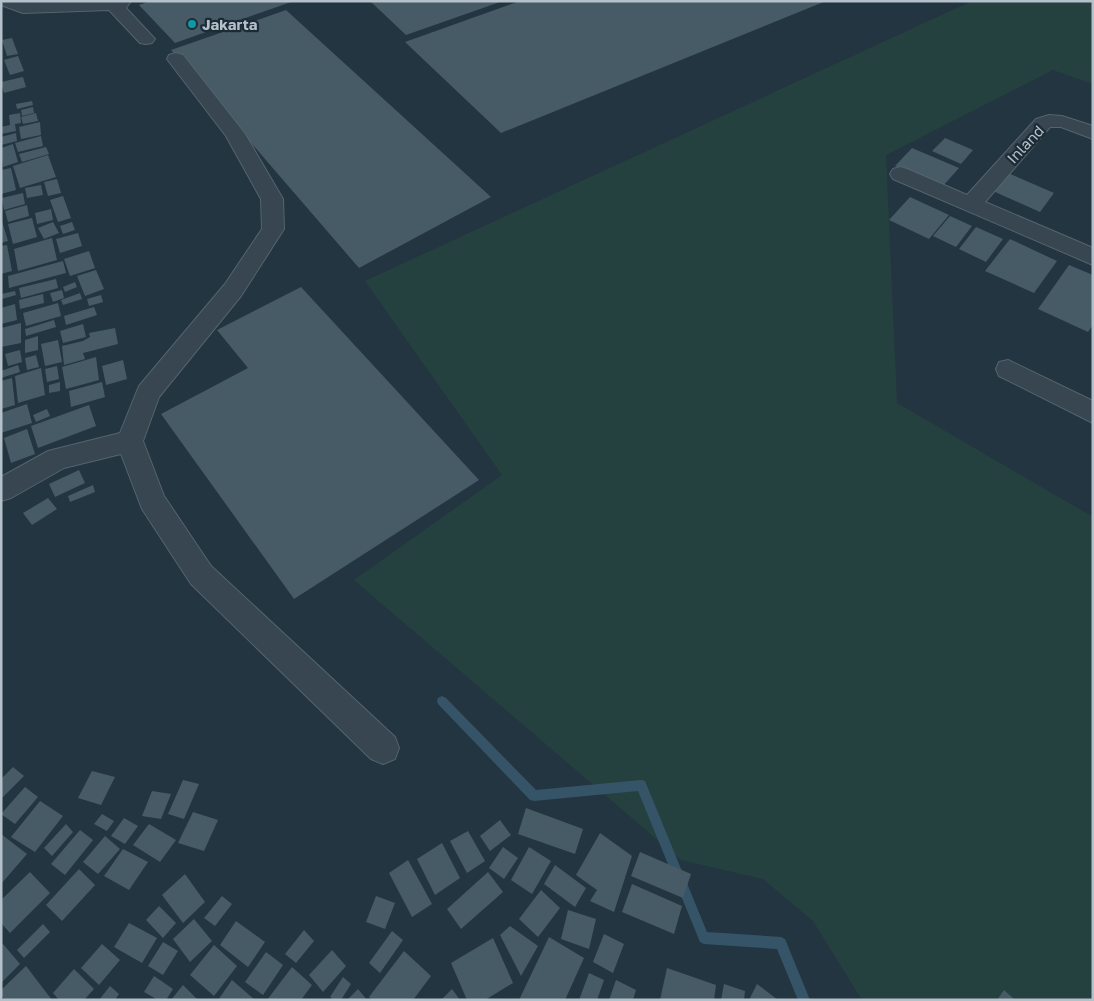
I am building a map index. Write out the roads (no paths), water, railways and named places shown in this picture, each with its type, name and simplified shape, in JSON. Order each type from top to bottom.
[{"type":"street","points":[[6,1],[23,8],[121,3]]},
{"type":"street","points":[[121,3],[117,9],[146,39]]},
{"type":"street","points":[[176,59],[235,134],[272,199],[273,228],[233,290],[148,393],[130,441],[152,501],[200,575],[384,748]]},
{"type":"street","name":"Inland","points":[[972,203],[1043,123],[1052,119],[1058,120],[1093,133]]},
{"type":"street","points":[[900,174],[972,203],[1093,257]]},
{"type":"street","points":[[1008,369],[1093,413]]},
{"type":"street","points":[[1,490],[57,459],[130,441]]},
{"type":"waterway","points":[[442,701],[534,796],[641,785],[704,938],[781,943],[804,1000]]},
{"type":"place","name":"Jakarta","points":[[192,24]]}]
